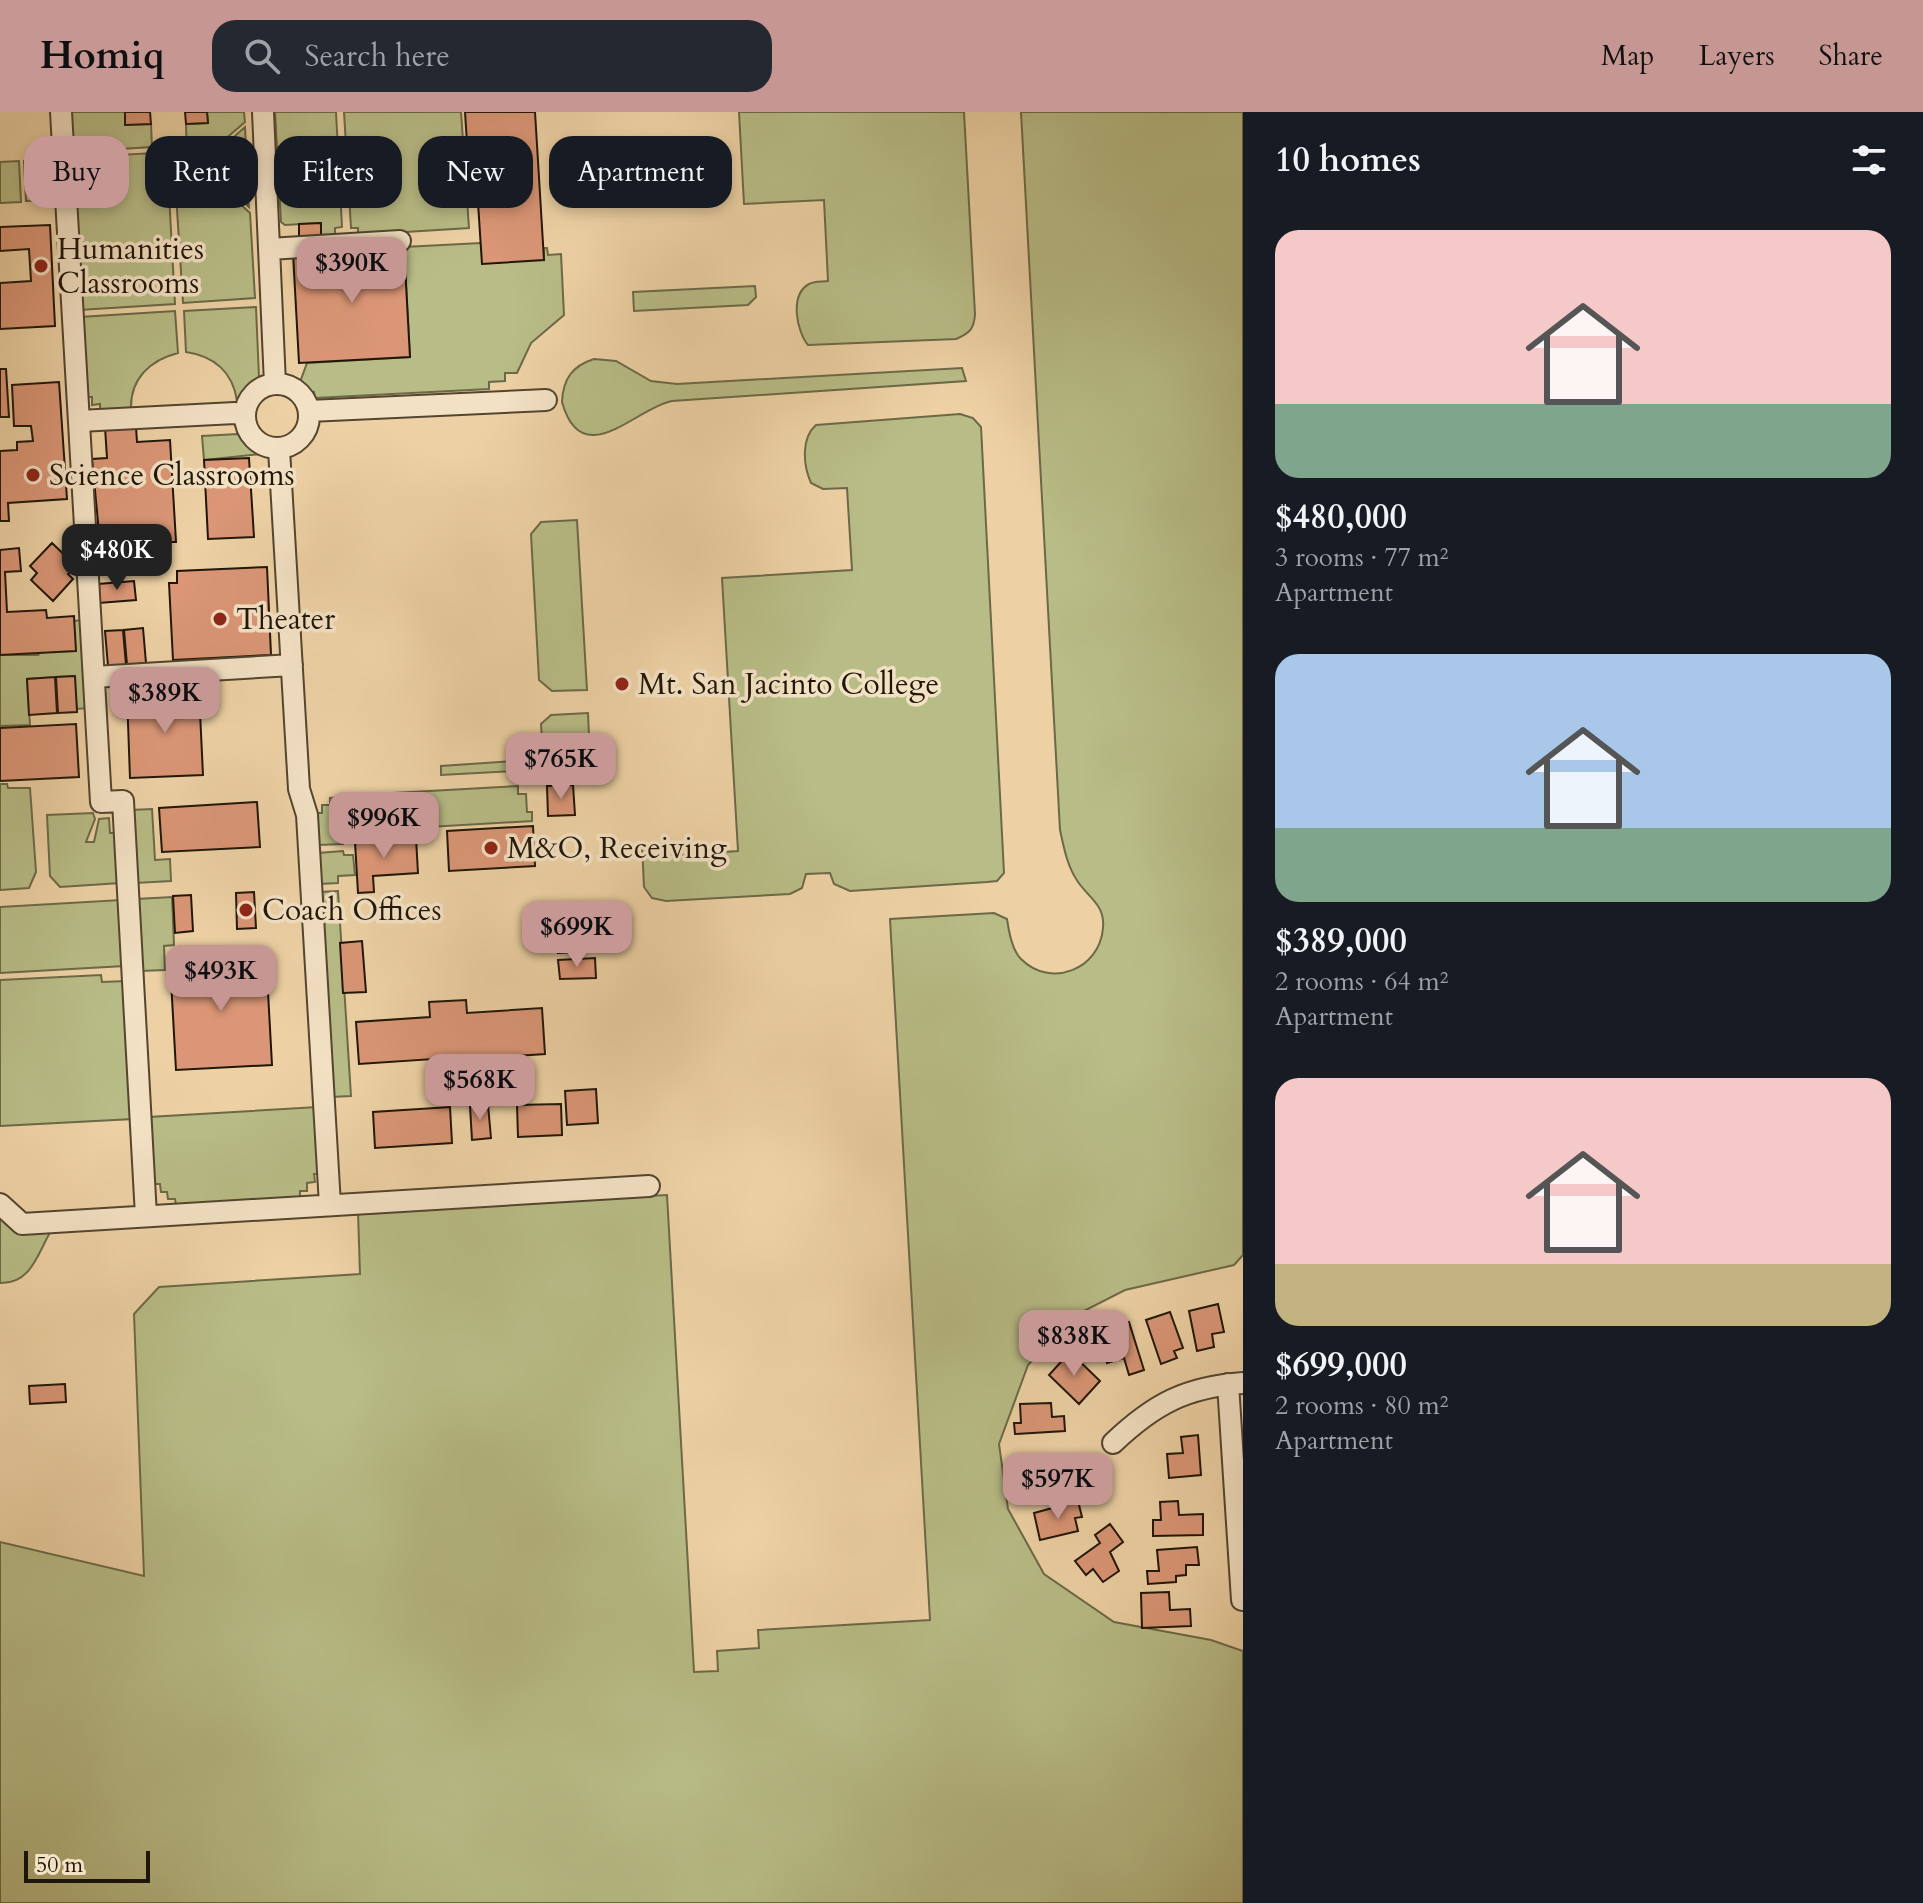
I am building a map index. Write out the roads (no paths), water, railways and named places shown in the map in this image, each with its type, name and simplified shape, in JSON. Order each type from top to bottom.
[{"type":"street","points":[[61,112],[101,802],[123,801],[146,1216]]},
{"type":"street","points":[[263,112],[275,384]]},
{"type":"street","points":[[269,249],[400,241]]},
{"type":"street","points":[[275,384],[301,394],[309,411],[305,432],[290,446],[279,449],[255,440],[245,416],[258,391],[275,384]]},
{"type":"street","points":[[309,411],[546,400]]},
{"type":"street","points":[[79,421],[235,413],[245,416]]},
{"type":"street","points":[[279,449],[299,789],[307,815],[330,1205]]},
{"type":"street","points":[[94,677],[292,665]]},
{"type":"street","points":[[0,1204],[22,1224],[649,1186]]},
{"type":"street","points":[[1113,1443],[1163,1402],[1235,1384],[1242,1600]]},
{"type":"place","name":"Humanities Classrooms","points":[[41,266]]},
{"type":"place","name":"Science Classrooms","points":[[33,475]]},
{"type":"place","name":"Theater","points":[[220,619]]},
{"type":"place","name":"Mt. San Jacinto College","points":[[622,684]]},
{"type":"place","name":"M&O, Receiving","points":[[491,848]]},
{"type":"place","name":"Coach Offices","points":[[246,910]]}]
